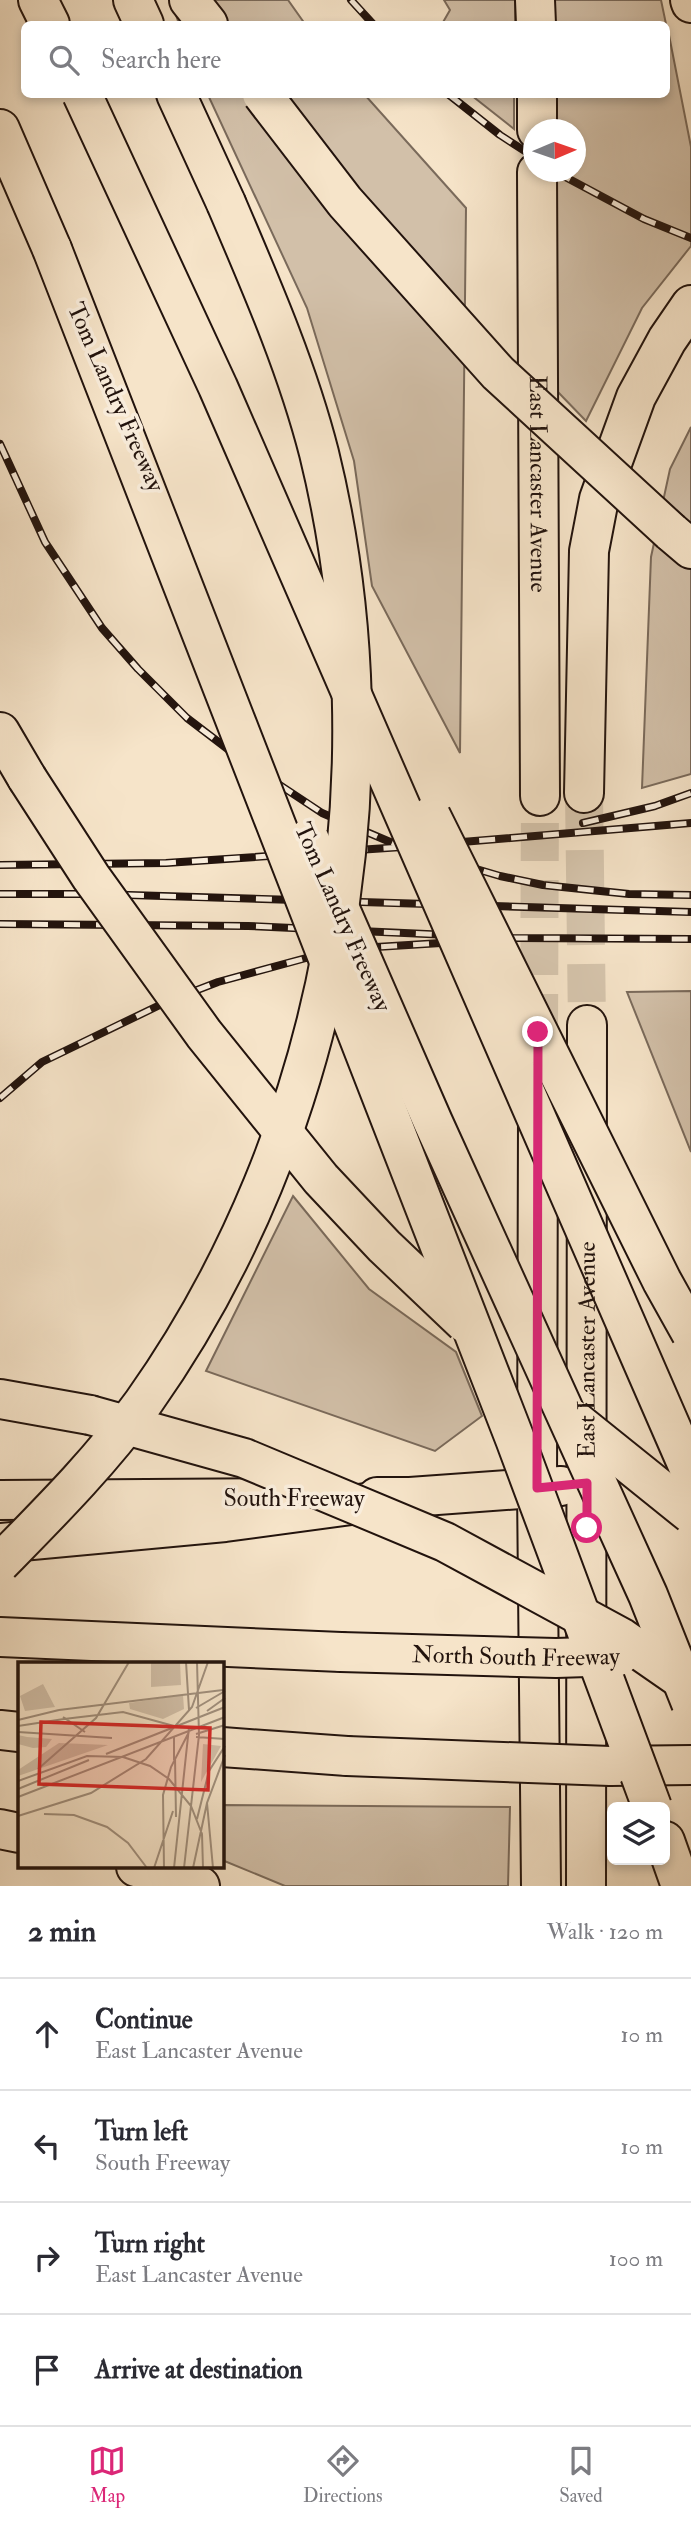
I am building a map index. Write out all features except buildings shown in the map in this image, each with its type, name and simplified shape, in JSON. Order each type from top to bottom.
[{"type":"main road","points":[[38,0],[48,21]]},
{"type":"main road","points":[[133,0],[143,21]]},
{"type":"main road","points":[[189,0],[206,21]]},
{"type":"main road","points":[[84,98],[218,387],[691,1473]]},
{"type":"main road","points":[[0,1563],[61,1500],[144,1402],[212,1292],[245,1227],[293,1104],[326,983],[338,921],[351,798],[352,733],[351,667],[334,521],[318,451],[298,383],[265,295],[178,98]]},
{"type":"main road","points":[[265,98],[345,202],[498,373],[691,549]]},
{"type":"main road","points":[[537,98],[537,119]]},
{"type":"main road","name":"Tom Landry Freeway","points":[[0,129],[433,1122],[648,1595],[691,1703]]},
{"type":"main road","name":"East Lancaster Avenue","points":[[537,182],[540,796]]},
{"type":"main road","points":[[51,249],[501,1401],[650,1802]]},
{"type":"main road","name":"East Lancaster Avenue","points":[[584,793],[589,551],[599,499],[636,397],[667,340],[691,305]]},
{"type":"main road","points":[[218,387],[662,1281],[691,1333]]},
{"type":"main road","points":[[0,732],[84,866],[146,956],[204,1034],[321,1179],[384,1246],[518,1373],[691,1514]]},
{"type":"main road","name":"East Lancaster Avenue","points":[[586,1886],[587,1025]]},
{"type":"main road","name":"East Lancaster Avenue","points":[[538,1032],[537,1488],[541,1886]]},
{"type":"main road","points":[[0,1399],[90,1415],[244,1458],[445,1542],[622,1638],[691,1686]]},
{"type":"main road","name":"South Freeway","points":[[0,1500],[410,1497],[587,1483]]},
{"type":"main road","points":[[0,1543],[225,1522],[410,1497]]},
{"type":"main road","name":"North South Freeway","points":[[0,1636],[341,1652],[556,1658],[691,1654]]},
{"type":"main road","points":[[0,1730],[18,1732]]},
{"type":"main road","points":[[224,1748],[347,1756],[610,1766],[691,1765]]},
{"type":"main road","points":[[0,1829],[18,1833]]},
{"type":"main road","points":[[670,1855],[681,1886]]},
{"type":"main road","points":[[139,1868],[200,1886]]},
{"type":"shaded area","points":[[171,0],[288,0],[303,21],[178,21]]},
{"type":"shaded area","points":[[444,0],[515,0],[515,21],[444,21],[450,10]]},
{"type":"shaded area","points":[[549,0],[661,0],[665,21],[546,21]]},
{"type":"shaded area","points":[[670,40],[691,147],[691,246],[642,308],[586,421],[557,391],[545,182],[586,182],[586,119],[540,119],[539,98],[670,98]]},
{"type":"shaded area","points":[[209,98],[368,98],[466,208],[460,753],[372,586],[354,461],[307,308]]},
{"type":"shaded area","points":[[475,98],[514,98],[514,129]]},
{"type":"shaded area","points":[[691,427],[691,774],[642,788],[651,557],[670,469]]},
{"type":"shaded area","points":[[691,991],[691,1152],[627,992]]},
{"type":"shaded area","points":[[293,1196],[369,1289],[456,1352],[482,1416],[435,1451],[206,1371]]},
{"type":"shaded area","points":[[224,1805],[510,1807],[508,1886],[285,1886],[224,1861]]},
{"type":"tunnel","points":[[584,793],[587,1025]]},
{"type":"tunnel","points":[[539,1032],[540,796]]},
{"type":"railway","points":[[351,0],[370,21]]},
{"type":"railway","points":[[453,98],[523,150]]},
{"type":"railway","points":[[575,182],[644,219],[691,238]]},
{"type":"railway","points":[[0,444],[45,542],[102,628],[187,718],[242,760],[322,813],[402,847],[500,876],[543,885],[629,894],[691,895]]},
{"type":"railway","points":[[583,823],[655,806],[691,793]]},
{"type":"railway","points":[[0,865],[166,863],[691,823]]},
{"type":"railway","points":[[0,894],[95,894],[691,912]]},
{"type":"railway","points":[[0,924],[248,926],[513,938],[691,939]]},
{"type":"railway","points":[[0,1098],[42,1062],[166,1002],[218,982],[306,958],[376,947],[441,943]]},
{"type":"route","points":[[538,1032],[537,1488],[587,1483],[587,1528]]}]
